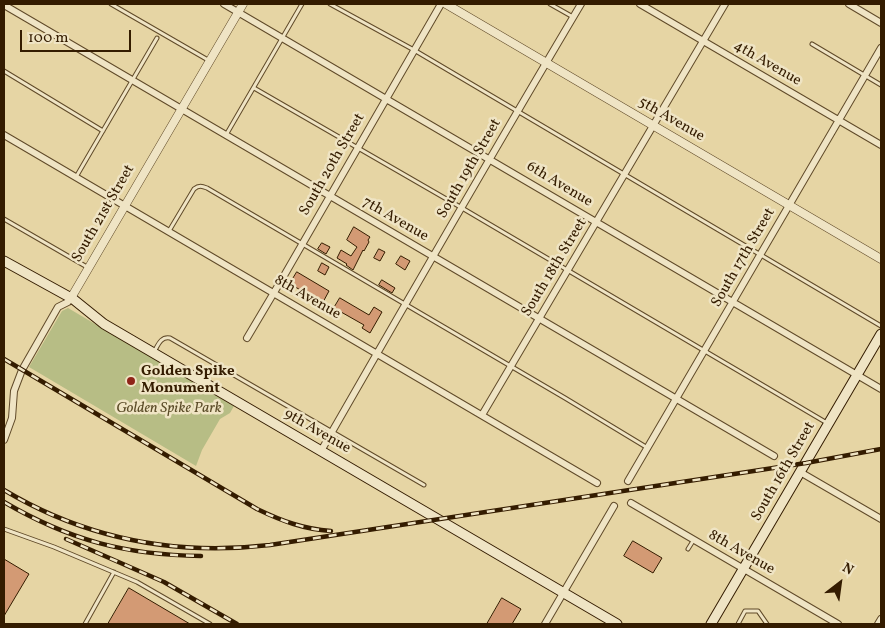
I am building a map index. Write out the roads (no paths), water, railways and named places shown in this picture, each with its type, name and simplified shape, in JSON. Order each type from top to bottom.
[{"type":"main road","name":"9th Avenue","points":[[4,261],[71,298],[104,324],[617,624]]},
{"type":"main road","name":"South 16th Street","points":[[713,624],[881,334]]},
{"type":"street","name":"6th Avenue","points":[[224,4],[881,389]]},
{"type":"street","name":"South 21st Street","points":[[4,440],[12,418],[14,391],[22,370],[58,307],[68,302],[71,298],[242,4]]},
{"type":"street","name":"South 20th Street","points":[[247,338],[441,4]]},
{"type":"street","name":"5th Avenue","points":[[446,4],[881,259]]},
{"type":"street","name":"South 19th Street","points":[[321,450],[581,4]]},
{"type":"street","name":"4th Avenue","points":[[640,4],[881,146]]},
{"type":"street","name":"South 18th Street","points":[[482,415],[725,4]]},
{"type":"street","points":[[849,4],[881,23]]},
{"type":"street","name":"7th Avenue","points":[[4,5],[774,456]]},
{"type":"street","name":"South 17th Street","points":[[628,481],[881,48]]},
{"type":"street","name":"8th Avenue","points":[[4,135],[597,483]]},
{"type":"street","points":[[800,472],[881,519]]},
{"type":"street","name":"8th Avenue","points":[[631,503],[838,624]]},
{"type":"street","points":[[544,624],[614,506]]},
{"type":"street","points":[[878,624],[881,619]]},
{"type":"lane","points":[[112,4],[209,61]]},
{"type":"lane","points":[[226,135],[302,4]]},
{"type":"lane","points":[[330,4],[414,50],[881,326]]},
{"type":"lane","points":[[550,4],[573,17]]},
{"type":"lane","points":[[76,178],[156,38]]},
{"type":"lane","points":[[812,44],[881,85]]},
{"type":"lane","points":[[4,71],[103,131]]},
{"type":"lane","points":[[254,88],[462,208],[828,424]]},
{"type":"lane","points":[[169,232],[194,189],[198,186],[203,186],[648,448]]},
{"type":"lane","points":[[4,219],[88,268]]},
{"type":"lane","points":[[154,352],[162,339],[170,338],[424,485]]},
{"type":"lane","points":[[4,529],[54,547],[137,582],[210,624]]},
{"type":"lane","points":[[688,549],[694,540]]},
{"type":"lane","points":[[85,624],[114,572]]},
{"type":"lane","points":[[738,624],[745,611],[758,611],[767,624]]},
{"type":"railway","points":[[4,359],[257,509],[293,524],[331,531]]},
{"type":"railway","points":[[4,490],[35,507],[99,532],[132,540],[166,545],[200,548],[235,548],[270,545],[806,463],[881,449]]},
{"type":"railway","points":[[4,502],[52,526],[98,543],[147,552],[201,556]]},
{"type":"railway","points":[[66,539],[164,582],[237,624]]},
{"type":"place","name":"Golden Spike Monument","points":[[131,381]]},
{"type":"park label","name":"Golden Spike Park","points":[[169,409]]}]
